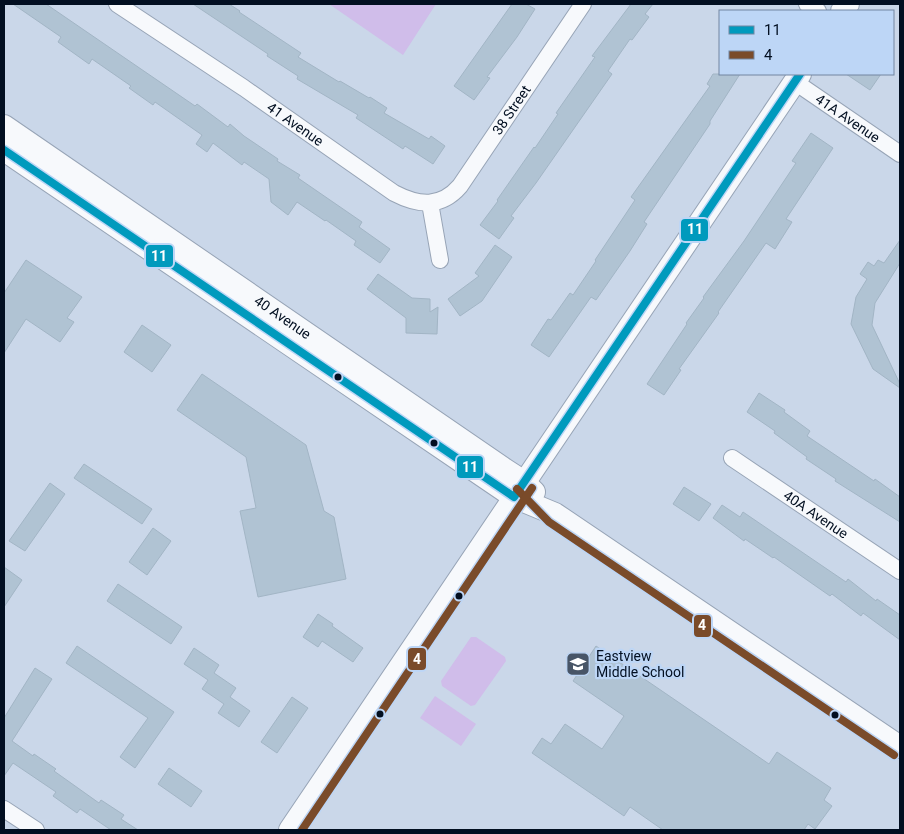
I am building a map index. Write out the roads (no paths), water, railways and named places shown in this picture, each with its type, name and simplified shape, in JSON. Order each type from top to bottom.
[{"type":"main road","points":[[290,830],[797,78]]},
{"type":"main road","name":"40 Avenue","points":[[5,137],[519,490],[900,747]]},
{"type":"street","name":"41 Avenue","points":[[117,4],[244,88],[394,193],[410,200],[430,203]]},
{"type":"street","name":"38 Street","points":[[430,203],[445,200],[460,186],[584,4]]},
{"type":"street","name":"41A Avenue","points":[[797,78],[900,154]]},
{"type":"street","points":[[430,203],[440,260]]},
{"type":"street","name":"40A Avenue","points":[[732,458],[900,571]]},
{"type":"street","points":[[4,809],[36,830]]},
{"type":"place","name":"Eastview Middle School","points":[[578,664]]}]
